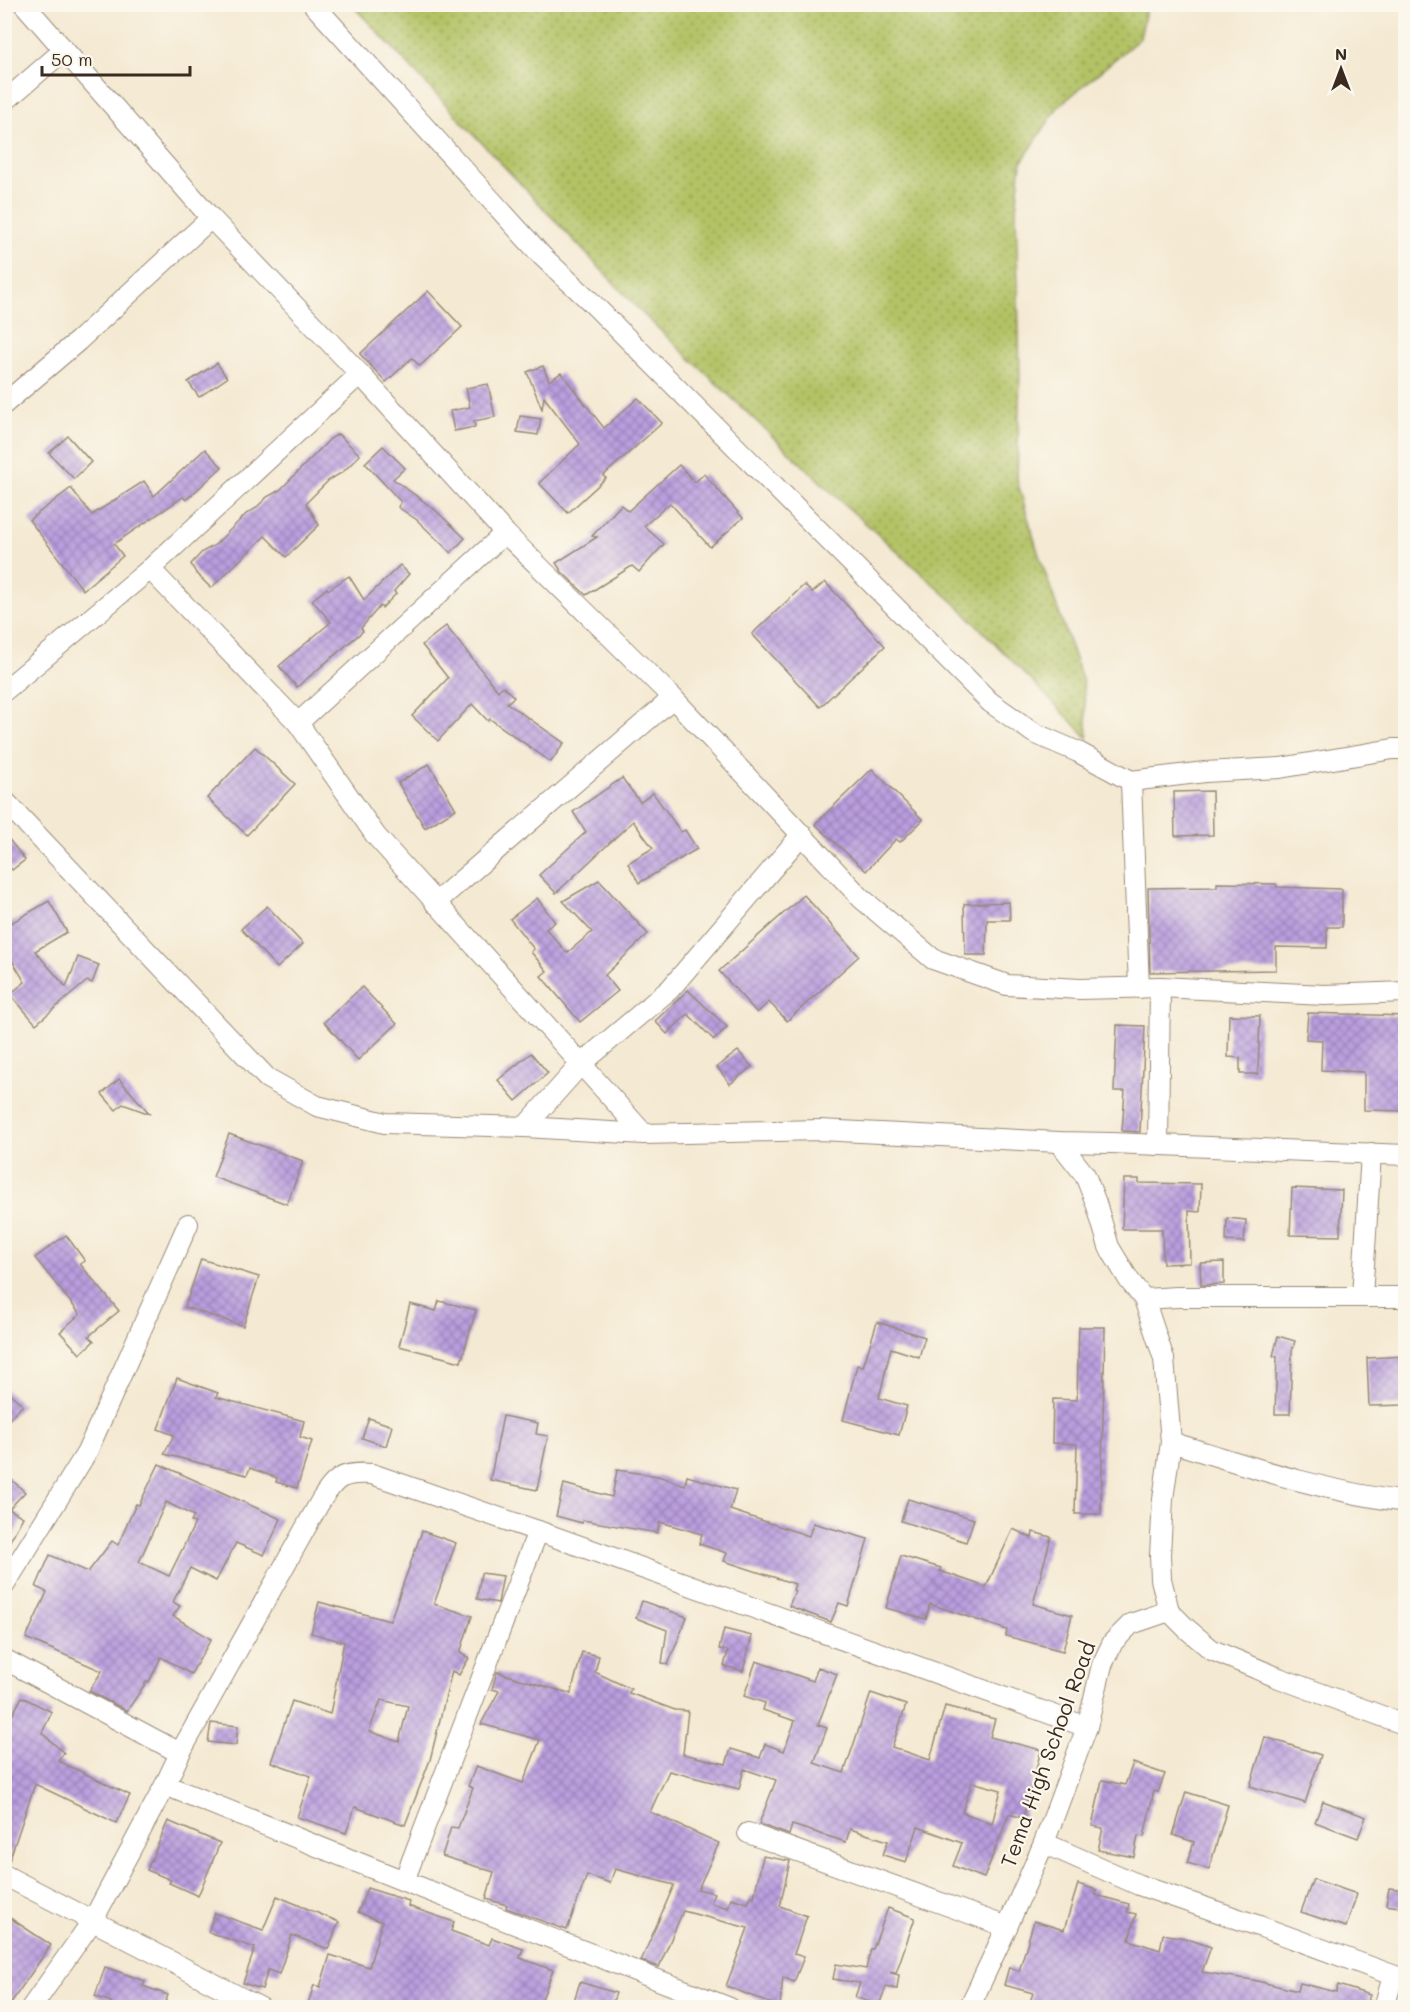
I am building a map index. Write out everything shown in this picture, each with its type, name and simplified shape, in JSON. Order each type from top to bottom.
[{"type":"street","points":[[24,4],[212,218],[505,532],[673,698],[861,898],[933,959],[1007,985],[1080,989],[1160,987],[1325,995],[1406,992]]},
{"type":"street","points":[[313,4],[542,256],[590,301],[990,702],[1034,733],[1078,752],[1131,781],[1205,772],[1280,768],[1406,749]]},
{"type":"street","points":[[4,102],[64,50]]},
{"type":"street","points":[[4,404],[78,341],[212,218]]},
{"type":"street","points":[[4,691],[150,569],[360,374]]},
{"type":"street","points":[[298,723],[505,532]]},
{"type":"street","points":[[150,569],[298,723],[376,836],[644,1134]]},
{"type":"street","points":[[435,903],[673,698]]},
{"type":"street","points":[[1131,781],[1139,988]]},
{"type":"street","points":[[4,800],[267,1078],[317,1106],[385,1123],[525,1127],[644,1134],[820,1130],[1059,1142],[1406,1155]]},
{"type":"street","points":[[525,1127],[581,1064],[670,989],[802,834]]},
{"type":"street","points":[[1158,1145],[1160,987]]},
{"type":"street","points":[[1059,1142],[1085,1175],[1109,1247],[1129,1280],[1144,1299],[1164,1359],[1171,1442],[1163,1499],[1160,1555],[1161,1579],[1169,1611],[1212,1650],[1279,1678],[1406,1725]]},
{"type":"street","points":[[1362,1297],[1371,1153]]},
{"type":"street","points":[[4,1586],[39,1526],[87,1452],[188,1224]]},
{"type":"street","points":[[1144,1299],[1406,1297]]},
{"type":"street","points":[[1171,1442],[1244,1466],[1366,1496],[1406,1502]]},
{"type":"street","points":[[31,2007],[93,1920],[180,1753],[331,1485],[350,1473],[372,1474],[538,1531],[1087,1727]]},
{"type":"street","points":[[404,1881],[538,1531]]},
{"type":"street","name":"Tema High School Road","points":[[969,2007],[1044,1843],[1087,1727],[1102,1665],[1113,1642],[1131,1624],[1169,1611]]},
{"type":"street","points":[[4,1659],[180,1753]]},
{"type":"street","points":[[165,1785],[404,1881],[730,2007]]},
{"type":"street","points":[[748,1833],[1007,1927]]},
{"type":"street","points":[[1044,1843],[1139,1885],[1259,1926],[1399,1978],[1384,2007]]},
{"type":"street","points":[[4,1875],[261,2007]]},
{"type":"green space","points":[[352,5],[1147,5],[1140,38],[1058,107],[1021,163],[1016,210],[1020,375],[1017,480],[1038,552],[1083,682],[1088,738],[960,608],[845,505],[644,315]]},
{"type":"building","points":[[428,291],[462,327],[420,366],[412,358],[386,382],[360,354]]},
{"type":"building","points":[[217,363],[227,378],[199,397],[188,382]]},
{"type":"building","points":[[543,366],[549,381],[561,373],[604,428],[638,398],[662,423],[603,476],[606,478],[568,513],[539,483],[580,444],[544,397],[542,409],[527,372]]},
{"type":"building","points":[[488,384],[495,417],[474,421],[475,427],[454,431],[450,411],[470,407],[466,388]]},
{"type":"building","points":[[520,416],[541,419],[538,435],[517,432]]},
{"type":"building","points":[[338,434],[360,455],[343,472],[329,480],[306,503],[319,525],[286,557],[265,536],[211,588],[196,573],[191,564],[202,552],[215,545],[246,514],[280,490],[330,439]]},
{"type":"building","points":[[68,436],[91,462],[74,479],[49,453]]},
{"type":"building","points":[[383,446],[405,468],[393,479],[433,508],[465,538],[451,553],[417,520],[398,507],[401,502],[365,463]]},
{"type":"building","points":[[205,449],[222,467],[186,500],[183,497],[114,544],[123,556],[83,590],[29,520],[71,488],[92,515],[144,481],[154,496]]},
{"type":"building","points":[[679,465],[695,482],[704,474],[743,518],[710,547],[670,503],[644,526],[664,544],[639,572],[632,566],[586,595],[556,563],[597,537],[592,536],[621,505],[628,511]]},
{"type":"building","points":[[400,565],[409,574],[394,591],[396,594],[382,608],[380,606],[361,628],[363,631],[297,687],[279,666],[331,622],[312,600],[327,588],[328,590],[349,576],[364,600]]},
{"type":"building","points":[[825,582],[885,646],[820,707],[752,634],[804,585],[812,593]]},
{"type":"building","points":[[446,626],[498,691],[503,686],[514,697],[507,703],[564,743],[551,762],[490,719],[488,721],[472,704],[438,741],[412,716],[448,678],[422,645]]},
{"type":"building","points":[[255,747],[295,784],[247,835],[207,798]]},
{"type":"building","points":[[429,764],[456,809],[425,828],[398,783]]},
{"type":"building","points":[[872,769],[923,820],[900,842],[896,839],[866,871],[815,824]]},
{"type":"building","points":[[622,778],[640,802],[653,793],[681,832],[685,830],[697,849],[639,883],[628,863],[653,848],[633,821],[556,893],[539,875],[586,832],[573,812]]},
{"type":"building","points":[[1212,791],[1213,835],[1175,836],[1174,792]]},
{"type":"building","points":[[4,833],[25,860],[12,870],[4,860]]},
{"type":"building","points":[[599,880],[648,934],[605,975],[618,991],[580,1022],[541,976],[547,971],[531,952],[534,949],[510,919],[537,898],[555,922],[546,929],[567,953],[592,932],[563,901]]},
{"type":"building","points":[[1217,883],[1276,884],[1277,887],[1342,889],[1342,927],[1327,927],[1327,948],[1276,947],[1276,970],[1150,972],[1148,888],[1217,887]]},
{"type":"building","points":[[804,895],[859,956],[787,1021],[769,1002],[757,1013],[719,971]]},
{"type":"building","points":[[49,901],[67,932],[35,951],[66,987],[78,957],[99,965],[92,983],[87,981],[36,1024],[10,994],[25,982],[4,947],[4,927]]},
{"type":"building","points":[[1009,902],[1010,920],[987,920],[986,955],[965,955],[964,904]]},
{"type":"building","points":[[267,906],[303,944],[277,968],[241,929]]},
{"type":"building","points":[[362,987],[397,1024],[358,1060],[324,1022]]},
{"type":"building","points":[[688,990],[727,1027],[714,1040],[688,1014],[667,1034],[655,1021]]},
{"type":"building","points":[[1308,1013],[1406,1016],[1406,1111],[1364,1110],[1364,1072],[1321,1070],[1322,1040],[1306,1039]]},
{"type":"building","points":[[1229,1015],[1260,1016],[1258,1074],[1240,1074],[1240,1058],[1228,1057]]},
{"type":"building","points":[[1117,1025],[1145,1026],[1140,1132],[1122,1131],[1125,1091],[1114,1091]]},
{"type":"building","points":[[738,1051],[752,1067],[730,1084],[717,1067]]},
{"type":"building","points":[[531,1053],[548,1073],[516,1101],[498,1080]]},
{"type":"building","points":[[119,1079],[150,1114],[123,1104],[116,1110],[102,1094]]},
{"type":"building","points":[[229,1134],[303,1161],[287,1204],[213,1177]]},
{"type":"building","points":[[1124,1179],[1139,1179],[1139,1183],[1201,1184],[1200,1212],[1189,1211],[1190,1263],[1163,1264],[1162,1229],[1122,1229]]},
{"type":"building","points":[[1292,1188],[1342,1190],[1340,1236],[1290,1235]]},
{"type":"building","points":[[1227,1218],[1246,1220],[1244,1242],[1226,1241]]},
{"type":"building","points":[[66,1235],[85,1261],[80,1264],[119,1311],[89,1336],[94,1341],[80,1354],[60,1332],[80,1314],[35,1258]]},
{"type":"building","points":[[201,1259],[259,1277],[243,1326],[185,1307]]},
{"type":"building","points":[[1224,1262],[1224,1284],[1201,1285],[1200,1263]]},
{"type":"building","points":[[439,1301],[476,1310],[461,1362],[399,1346],[410,1304],[436,1311]]},
{"type":"building","points":[[877,1322],[925,1337],[919,1357],[891,1348],[879,1398],[907,1406],[899,1435],[843,1420],[857,1365],[863,1367]]},
{"type":"building","points":[[1079,1327],[1105,1327],[1101,1514],[1075,1514],[1077,1444],[1052,1443],[1053,1399],[1077,1400]]},
{"type":"building","points":[[1278,1336],[1295,1341],[1292,1351],[1290,1414],[1275,1414],[1277,1357],[1273,1356]]},
{"type":"building","points":[[1406,1356],[1406,1405],[1369,1406],[1367,1358]]},
{"type":"building","points":[[177,1378],[218,1393],[216,1397],[304,1421],[300,1437],[312,1441],[297,1488],[276,1482],[277,1478],[250,1468],[247,1475],[164,1454],[174,1435],[158,1429]]},
{"type":"building","points":[[4,1388],[23,1405],[4,1424]]},
{"type":"building","points":[[503,1416],[538,1423],[536,1434],[548,1436],[537,1490],[490,1480]]},
{"type":"building","points":[[369,1418],[392,1426],[386,1446],[362,1438]]},
{"type":"building","points":[[159,1464],[281,1519],[264,1555],[236,1543],[216,1581],[190,1568],[173,1602],[180,1606],[173,1616],[211,1639],[191,1674],[161,1657],[149,1682],[147,1681],[127,1711],[89,1691],[102,1671],[26,1638],[47,1592],[36,1587],[50,1555],[88,1572],[112,1541],[118,1545],[136,1504],[139,1505]],"holes":[[[166,1502],[194,1516],[191,1522],[195,1523],[169,1576],[139,1562]]]},
{"type":"building","points":[[617,1470],[658,1476],[685,1485],[687,1476],[736,1490],[730,1510],[809,1536],[813,1523],[868,1539],[848,1606],[839,1603],[831,1622],[789,1606],[795,1591],[793,1590],[795,1584],[724,1561],[727,1553],[699,1544],[702,1534],[660,1522],[657,1533],[583,1520],[582,1523],[556,1516],[564,1484],[612,1497]]},
{"type":"building","points":[[4,1473],[25,1492],[9,1509],[23,1517],[4,1552]]},
{"type":"building","points":[[908,1499],[974,1519],[966,1542],[901,1521]]},
{"type":"building","points":[[1013,1529],[1032,1538],[1033,1532],[1051,1537],[1033,1604],[1072,1615],[1063,1651],[1006,1636],[1007,1630],[930,1604],[926,1619],[886,1608],[901,1556],[941,1568],[940,1571],[986,1587]]},
{"type":"building","points":[[422,1531],[456,1543],[434,1604],[472,1616],[460,1653],[469,1658],[459,1675],[452,1671],[430,1760],[405,1825],[355,1807],[346,1833],[297,1817],[311,1776],[271,1762],[292,1701],[330,1714],[344,1642],[311,1633],[319,1602],[390,1621]],"holes":[[[381,1700],[408,1706],[399,1742],[369,1731]]]},
{"type":"building","points":[[481,1573],[503,1576],[498,1603],[477,1599]]},
{"type":"building","points":[[642,1601],[687,1617],[668,1665],[662,1663],[667,1630],[636,1618]]},
{"type":"building","points":[[724,1629],[752,1636],[743,1671],[724,1666],[728,1651],[719,1649]]},
{"type":"building","points":[[582,1652],[599,1656],[595,1672],[631,1689],[629,1693],[675,1710],[688,1711],[683,1754],[726,1764],[731,1749],[760,1758],[765,1744],[784,1751],[795,1721],[763,1710],[765,1703],[744,1696],[756,1661],[813,1681],[818,1667],[837,1674],[818,1725],[827,1728],[814,1763],[844,1773],[871,1693],[906,1705],[892,1747],[930,1760],[945,1706],[995,1719],[990,1737],[1041,1750],[1023,1818],[1009,1814],[984,1878],[953,1866],[962,1843],[918,1827],[906,1862],[883,1855],[888,1841],[850,1829],[846,1842],[792,1825],[789,1835],[759,1824],[776,1780],[744,1769],[739,1789],[669,1771],[650,1812],[719,1843],[698,1889],[714,1893],[711,1903],[728,1908],[731,1898],[748,1903],[751,1896],[754,1897],[763,1856],[790,1861],[780,1906],[807,1916],[794,1954],[804,1957],[794,1982],[783,1977],[780,2007],[726,1986],[748,1928],[683,1911],[659,1967],[641,1961],[674,1885],[615,1869],[610,1883],[587,1875],[567,1930],[506,1908],[507,1905],[486,1899],[494,1872],[442,1856],[451,1827],[458,1828],[473,1788],[468,1786],[476,1766],[523,1783],[540,1740],[481,1724],[499,1691],[492,1689],[497,1672],[571,1694]],"holes":[[[972,1782],[1001,1790],[992,1824],[962,1812]]]},
{"type":"building","points":[[22,1697],[52,1712],[42,1733],[64,1753],[58,1761],[130,1795],[116,1823],[35,1784],[8,1864],[4,1863],[4,1731]]},
{"type":"building","points":[[211,1723],[238,1726],[236,1745],[208,1742]]},
{"type":"building","points":[[1265,1737],[1321,1755],[1305,1803],[1250,1786]]},
{"type":"building","points":[[1133,1763],[1165,1774],[1158,1792],[1154,1791],[1144,1837],[1138,1836],[1134,1857],[1098,1850],[1103,1828],[1092,1826],[1102,1780],[1125,1785]]},
{"type":"building","points":[[1186,1792],[1228,1805],[1209,1869],[1187,1863],[1194,1842],[1173,1835]]},
{"type":"building","points":[[1323,1801],[1366,1817],[1358,1838],[1315,1822]]},
{"type":"building","points":[[168,1821],[220,1843],[198,1896],[169,1883],[171,1880],[147,1870]]},
{"type":"building","points":[[1313,1879],[1357,1894],[1346,1927],[1301,1912]]},
{"type":"building","points":[[1078,1884],[1097,1890],[1096,1895],[1129,1904],[1127,1912],[1136,1914],[1129,1940],[1160,1950],[1163,1934],[1185,1938],[1211,1947],[1202,1972],[1253,1980],[1298,1991],[1300,1983],[1336,1992],[1338,1985],[1370,1995],[1368,2000],[1373,2002],[1372,2007],[1028,2007],[1033,1993],[1004,1985],[1009,1967],[1019,1971],[1034,1921],[1064,1930]]},
{"type":"building","points":[[367,1888],[409,1901],[408,1906],[454,1922],[451,1931],[489,1945],[492,1938],[523,1949],[520,1958],[553,1970],[539,2007],[475,2007],[458,2002],[456,2007],[307,2007],[314,1985],[320,1987],[330,1955],[369,1967],[382,1922],[358,1912]]},
{"type":"building","points":[[1389,1888],[1406,1890],[1406,1908],[1386,1905]]},
{"type":"building","points":[[277,1896],[339,1922],[328,1949],[292,1935],[279,1974],[268,1970],[262,1989],[243,1983],[255,1948],[208,1932],[215,1913],[263,1930]]},
{"type":"building","points":[[888,1908],[915,1918],[896,1973],[891,1972],[899,1975],[897,1989],[886,1987],[879,2005],[855,1997],[860,1983],[833,1979],[836,1964],[866,1969],[871,1949],[873,1949]]},
{"type":"building","points":[[4,1914],[51,1945],[8,2007],[4,2007]]},
{"type":"building","points":[[105,1967],[145,1981],[143,1986],[168,1995],[164,2007],[110,2007],[111,2002],[95,1996]]},
{"type":"building","points":[[580,1982],[616,1993],[611,2007],[572,2007]]}]
